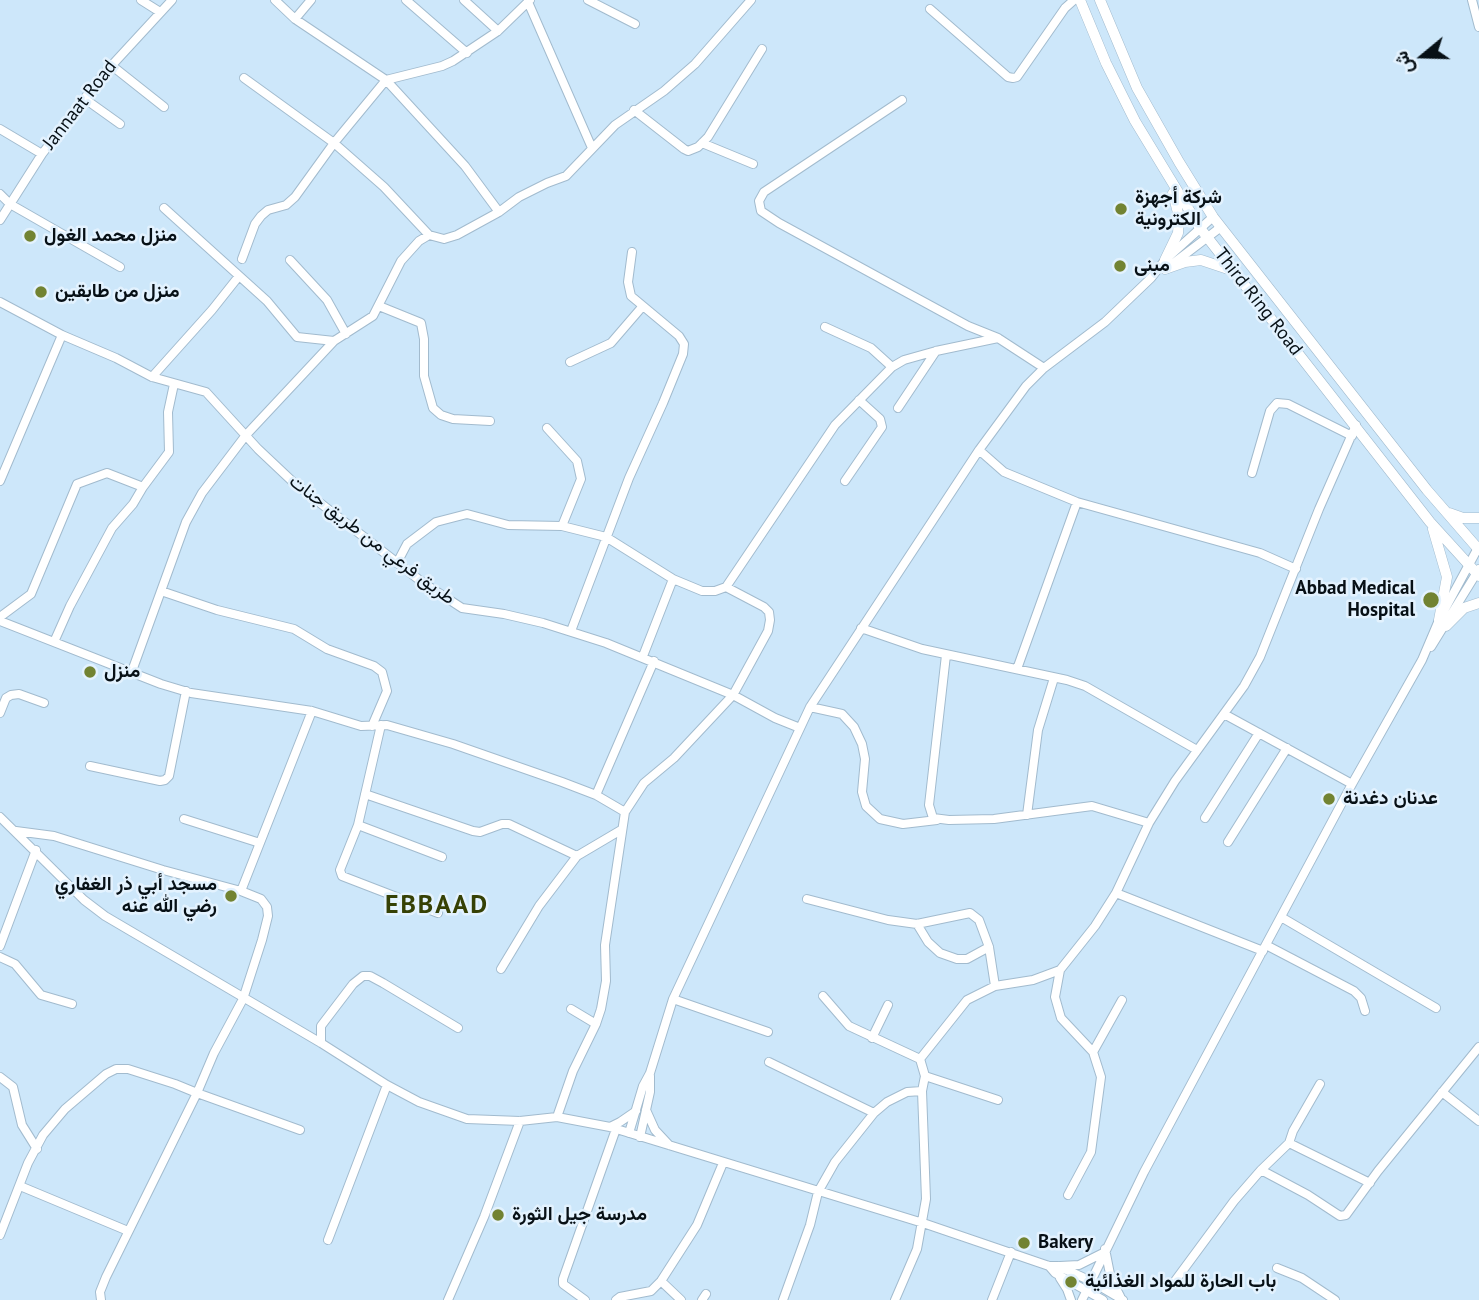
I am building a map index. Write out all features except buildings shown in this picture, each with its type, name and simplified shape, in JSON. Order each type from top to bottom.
[{"type":"main road","name":"Third Ring Road","points":[[1080,0],[1106,63],[1135,121],[1203,232],[1430,522],[1478,573]]},
{"type":"main road","name":"Third Ring Road","points":[[1100,0],[1137,88],[1213,217],[1446,512],[1478,548]]},
{"type":"main road","points":[[1165,265],[1178,233],[1179,217],[1167,176]]},
{"type":"main road","points":[[1165,265],[1201,260],[1233,271]]},
{"type":"main road","points":[[1446,512],[1463,518],[1479,518]]},
{"type":"main road","points":[[1430,522],[1447,577],[1443,623]]},
{"type":"main road","points":[[1443,623],[1464,608],[1479,603]]},
{"type":"street","points":[[141,0],[160,12]]},
{"type":"street","name":"Jannaat Road","points":[[0,220],[42,154],[111,65],[172,0]]},
{"type":"street","points":[[275,0],[295,19],[386,80],[466,166],[499,212]]},
{"type":"street","points":[[295,19],[311,0]]},
{"type":"street","points":[[406,0],[467,53]]},
{"type":"street","points":[[464,0],[498,31]]},
{"type":"street","points":[[588,0],[635,24]]},
{"type":"street","points":[[930,9],[1007,77],[1013,78],[1017,77],[1065,8],[1074,0]]},
{"type":"street","points":[[1472,0],[1479,27]]},
{"type":"street","points":[[242,259],[255,224],[261,216],[268,210],[291,202],[334,143],[386,80],[442,66],[467,53],[498,31],[529,1],[592,148]]},
{"type":"street","points":[[244,79],[334,143],[384,187],[429,235],[444,240],[499,212],[519,197],[566,176],[615,125],[686,72],[747,1]]},
{"type":"street","points":[[634,110],[684,149],[692,150],[702,143],[762,49]]},
{"type":"street","points":[[111,65],[164,107]]},
{"type":"street","points":[[85,99],[120,124]]},
{"type":"street","points":[[902,100],[764,192],[760,201],[761,211],[968,326],[998,338],[1044,368]]},
{"type":"street","points":[[0,129],[42,154]]},
{"type":"street","points":[[702,143],[754,164]]},
{"type":"street","points":[[0,194],[10,204],[120,267]]},
{"type":"street","points":[[164,208],[267,301],[297,337],[334,341]]},
{"type":"street","points":[[629,1133],[673,999],[810,707],[979,450],[1026,386],[1044,368],[1105,322],[1203,232],[1213,217]]},
{"type":"street","points":[[1203,232],[1221,226]]},
{"type":"street","points":[[132,671],[186,522],[202,494],[246,435],[334,341],[373,316],[407,253],[429,235]]},
{"type":"street","points":[[571,631],[629,478],[683,354],[684,344],[679,336],[631,296],[628,282],[632,253]]},
{"type":"street","points":[[290,260],[327,299],[346,334]]},
{"type":"street","points":[[152,377],[239,276]]},
{"type":"street","name":"طريق فرعي من طريق جنات","points":[[0,302],[62,335],[152,377],[206,391],[293,482],[397,563],[462,608],[504,614],[571,631],[643,656],[800,728]]},
{"type":"street","points":[[379,306],[421,323],[424,376],[433,408],[441,415],[453,419],[490,421]]},
{"type":"street","points":[[570,362],[611,342],[642,307]]},
{"type":"street","points":[[825,327],[871,348],[892,367]]},
{"type":"street","points":[[0,481],[62,335]]},
{"type":"street","points":[[397,563],[407,544],[436,522],[467,514],[508,525],[562,526],[606,537],[673,579],[702,590],[715,591],[726,587],[835,425],[892,367],[904,360],[936,351],[998,338]]},
{"type":"street","points":[[898,408],[936,351]]},
{"type":"street","points":[[54,642],[112,528],[134,504],[169,452],[169,412],[174,384]]},
{"type":"street","points":[[845,481],[882,427],[880,419],[859,400]]},
{"type":"street","points":[[1252,473],[1270,411],[1277,403],[1288,404],[1352,436]]},
{"type":"street","points":[[1068,1195],[1091,1152],[1101,1077],[1093,1052],[1061,1018],[1055,997],[1060,970],[1095,926],[1116,893],[1149,823],[1260,657],[1356,425]]},
{"type":"street","points":[[547,428],[578,461],[581,478],[562,526]]},
{"type":"street","points":[[979,450],[1004,472],[1077,502],[1261,553],[1296,569]]},
{"type":"street","points":[[143,487],[107,474],[77,484],[33,591],[0,619],[161,684],[186,691],[312,711],[351,724],[377,725],[453,744],[596,795],[625,812]]},
{"type":"street","points":[[1017,669],[1077,502]]},
{"type":"street","points":[[1443,623],[1468,564],[1478,548]]},
{"type":"street","points":[[1084,1296],[1104,1250],[1352,783],[1443,623],[1478,573]]},
{"type":"street","points":[[643,656],[673,579]]},
{"type":"street","points":[[557,1117],[573,1071],[596,1024],[606,981],[604,945],[625,812],[644,783],[681,751],[733,695],[768,631],[771,620],[769,612],[726,587]]},
{"type":"street","points":[[161,591],[235,615],[294,629],[327,649],[378,668],[385,679],[387,691],[377,725],[358,825],[340,870],[342,876],[438,914]]},
{"type":"street","points":[[861,628],[922,649],[1085,686],[1197,750]]},
{"type":"street","points":[[940,820],[933,818],[929,804],[946,655]]},
{"type":"street","points":[[596,795],[654,661]]},
{"type":"street","points":[[1027,815],[1038,730],[1054,677]]},
{"type":"street","points":[[90,766],[165,780],[169,776],[186,691]]},
{"type":"street","points":[[0,713],[6,698],[11,695],[19,694],[44,703]]},
{"type":"street","points":[[810,707],[842,714],[854,727],[863,751],[862,792],[866,806],[880,819],[903,824],[994,819],[1092,806],[1149,823]]},
{"type":"street","points":[[241,891],[312,711]]},
{"type":"street","points":[[1224,714],[1352,783]]},
{"type":"street","points":[[1205,818],[1259,733]]},
{"type":"street","points":[[1228,842],[1287,748]]},
{"type":"street","points":[[365,794],[473,831],[480,832],[509,824],[577,856]]},
{"type":"street","points":[[0,817],[84,900],[105,916],[419,1102],[467,1119],[520,1121],[557,1117],[613,1128],[1011,1252],[1091,1281],[1122,1299]]},
{"type":"street","points":[[184,819],[260,843]]},
{"type":"street","points":[[358,825],[442,858]]},
{"type":"street","points":[[16,831],[54,836],[241,891],[261,899],[267,907],[268,916],[262,940],[243,999],[214,1053],[106,1277],[100,1292],[101,1300]]},
{"type":"street","points":[[501,969],[539,906],[577,856],[621,831]]},
{"type":"street","points":[[0,946],[36,850]]},
{"type":"street","points":[[1116,893],[1264,948],[1354,991],[1361,998],[1365,1011]]},
{"type":"street","points":[[807,900],[888,920],[917,924],[970,913],[978,920],[989,947],[995,986]]},
{"type":"street","points":[[1281,917],[1436,1008]]},
{"type":"street","points":[[917,924],[928,942],[940,953],[957,959],[967,959],[989,947]]},
{"type":"street","points":[[0,957],[15,964],[41,995],[72,1004]]},
{"type":"street","points":[[920,1059],[967,1000],[995,986],[1033,980],[1060,970]]},
{"type":"street","points":[[320,1043],[321,1026],[353,984],[363,976],[370,976],[383,983],[458,1028]]},
{"type":"street","points":[[823,996],[849,1026],[920,1059],[925,1076],[922,1091],[926,1199],[923,1223],[916,1249],[895,1300]]},
{"type":"street","points":[[673,999],[768,1032]]},
{"type":"street","points":[[1093,1052],[1122,1000]]},
{"type":"street","points":[[872,1038],[888,1005]]},
{"type":"street","points":[[571,1009],[596,1024]]},
{"type":"street","points":[[1261,1170],[1340,1216],[1350,1212],[1479,1046]]},
{"type":"street","points":[[769,1062],[874,1113]]},
{"type":"street","points":[[0,1235],[28,1163],[43,1135],[65,1109],[116,1069],[128,1069],[176,1084],[300,1130]]},
{"type":"street","points":[[640,1137],[650,1092],[650,1073]]},
{"type":"street","points":[[925,1076],[998,1100]]},
{"type":"street","points":[[0,1077],[13,1087],[22,1125],[37,1149]]},
{"type":"street","points":[[1172,1286],[1221,1217],[1261,1170],[1289,1143],[1321,1084]]},
{"type":"street","points":[[328,1240],[387,1085]]},
{"type":"street","points":[[783,1300],[807,1234],[818,1192],[835,1163],[874,1113],[895,1097],[922,1091]]},
{"type":"street","points":[[1442,1092],[1479,1121]]},
{"type":"street","points":[[646,1110],[655,1130],[671,1147]]},
{"type":"street","points":[[585,1300],[563,1284],[564,1279],[613,1128],[636,1111]]},
{"type":"street","points":[[448,1300],[484,1217],[520,1121]]},
{"type":"street","points":[[1289,1143],[1370,1184]]},
{"type":"street","points":[[616,1300],[651,1291],[661,1281],[697,1224],[723,1163]]},
{"type":"street","points":[[20,1186],[128,1231]]},
{"type":"street","points":[[0,1217],[9,1213]]},
{"type":"street","points":[[1054,1268],[1079,1265],[1104,1250]]},
{"type":"street","points":[[1104,1250],[1111,1279],[1122,1299]]},
{"type":"street","points":[[992,1300],[1011,1252]]},
{"type":"street","points":[[1054,1268],[1084,1296],[1103,1300]]},
{"type":"street","points":[[1054,1268],[1071,1300]]},
{"type":"street","points":[[1277,1268],[1302,1278],[1335,1300]]},
{"type":"street","points":[[661,1281],[681,1300]]},
{"type":"place","name":"شركة أجهزة الكترونية","points":[[1121,209]]},
{"type":"place","name":"منزل محمد الغول","points":[[30,236]]},
{"type":"place","name":"مبنى","points":[[1120,266]]},
{"type":"place","name":"منزل من طابقين","points":[[41,292]]},
{"type":"place","name":"Abbad Medical Hospital","points":[[1431,600]]},
{"type":"place","name":"منزل","points":[[90,672]]},
{"type":"place","name":"عدنان دغدنة","points":[[1329,799]]},
{"type":"place","name":"مسجد أبي ذر الغفاري رضي الله عنه","points":[[231,896]]},
{"type":"place","name":"مدرسة جيل الثورة","points":[[498,1215]]},
{"type":"place","name":"Bakery","points":[[1024,1243]]},
{"type":"place","name":"باب الحارة للمواد الغذائية","points":[[1071,1282]]},
{"type":"district","name":"EBBAAD","points":[[437,906]]}]
